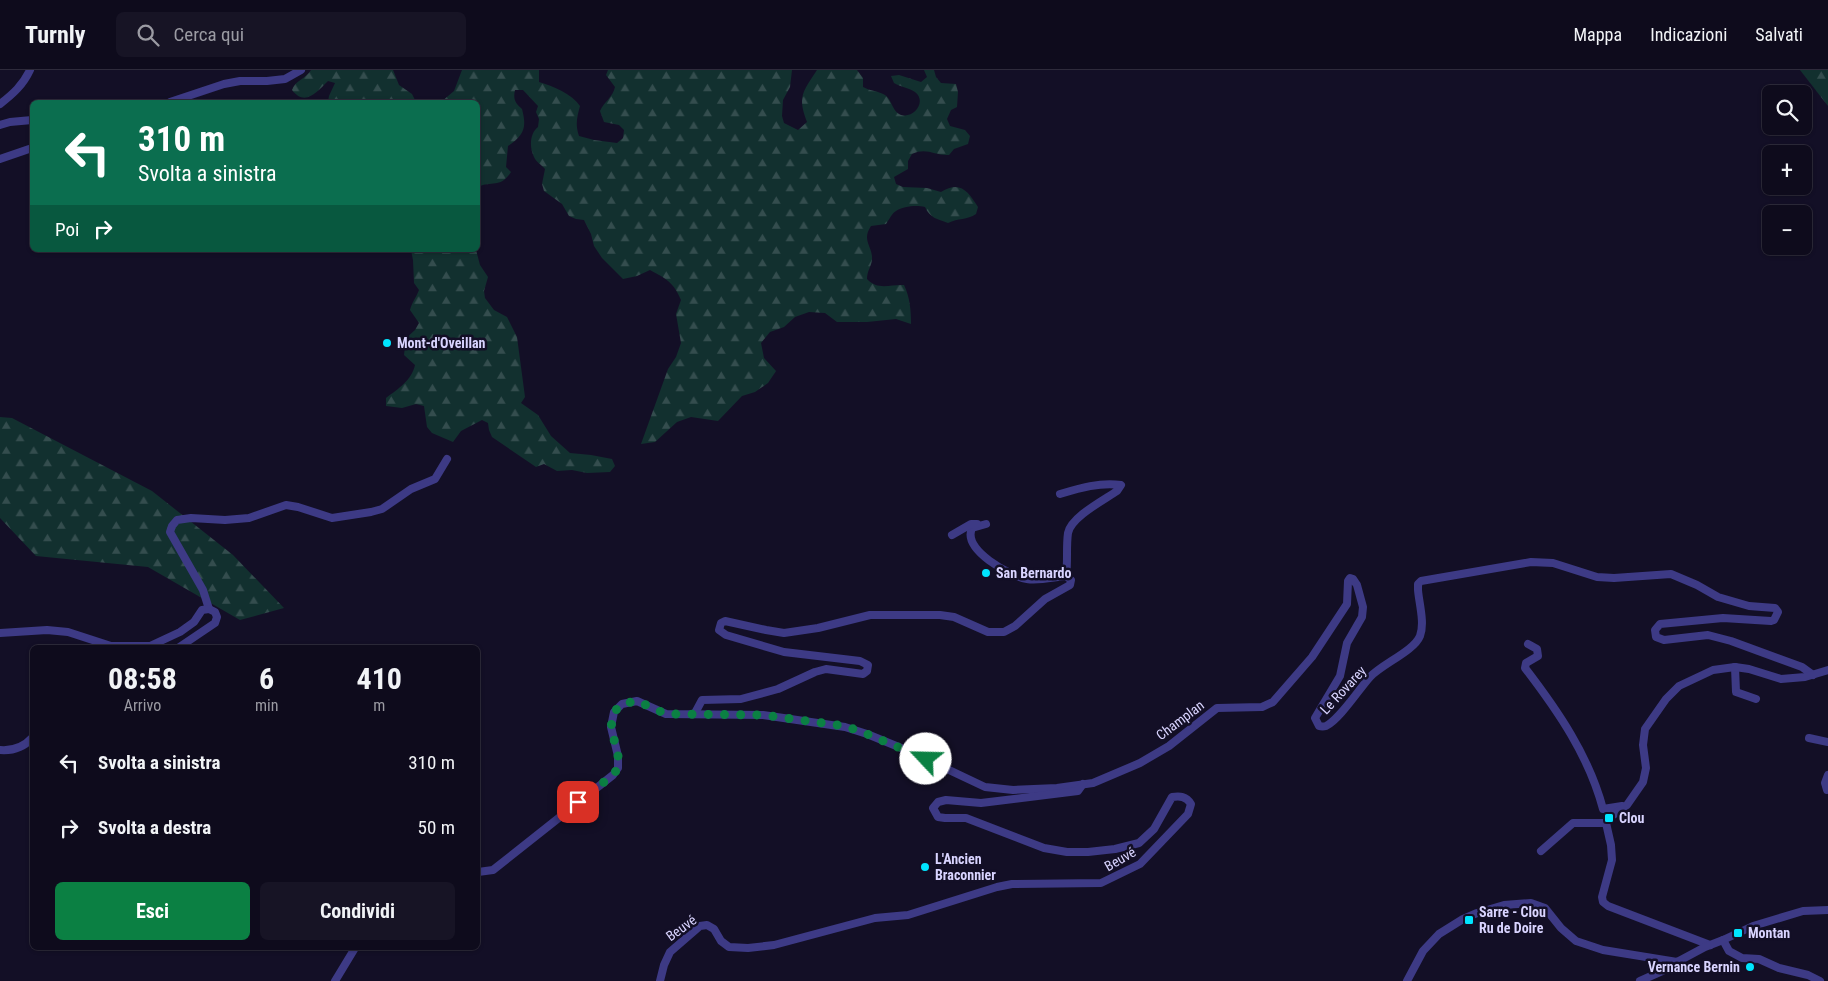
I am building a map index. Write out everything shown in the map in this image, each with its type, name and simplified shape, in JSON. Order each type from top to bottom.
[{"type":"street","points":[[0,104],[16,91],[30,70]]},
{"type":"street","points":[[176,100],[224,84],[240,81],[267,82],[286,80],[301,70]]},
{"type":"street","points":[[0,125],[30,120]]},
{"type":"street","points":[[0,159],[30,149]]},
{"type":"street","points":[[209,609],[203,590],[170,532],[177,520],[192,518],[225,520],[249,518],[286,505],[332,518],[371,512],[382,509],[411,489],[435,479],[447,459]]},
{"type":"street","points":[[1060,494],[1086,487],[1110,484],[1121,485],[1117,491],[1071,525],[1068,533],[1066,576]]},
{"type":"street","points":[[695,713],[702,700],[741,699],[778,689],[826,669],[863,674],[867,671],[868,665],[860,661],[784,652],[726,635],[719,630],[720,623],[725,621],[784,633],[818,628],[870,615],[940,615],[954,617],[988,632],[1004,632],[1015,626],[1045,600],[1070,585],[1071,580],[1066,576],[1029,580],[1014,576],[982,556],[971,538],[970,532],[972,528],[986,524],[971,524],[952,535]]},
{"type":"street","name":"Le Rovarey","points":[[1291,684],[1312,657],[1347,604],[1348,581],[1350,578],[1357,585],[1363,607],[1362,617],[1347,643],[1340,676],[1315,718],[1319,726],[1326,726],[1336,718],[1371,676],[1414,645],[1420,636],[1422,624],[1418,584],[1421,581],[1531,562],[1553,563],[1597,577],[1614,578],[1671,574],[1697,585],[1718,597],[1749,606],[1775,608],[1778,612],[1774,620],[1771,621],[1723,618],[1660,624],[1654,630],[1656,637],[1664,640],[1708,634],[1802,666],[1812,675]]},
{"type":"street","points":[[152,645],[180,632],[194,622],[202,610],[209,609],[215,612],[217,617],[215,623],[182,645]]},
{"type":"street","points":[[0,633],[47,630],[68,632],[108,645]]},
{"type":"street","points":[[1528,644],[1537,649],[1538,656],[1526,663],[1525,668],[1570,731],[1598,791],[1603,809],[1627,805]]},
{"type":"street","points":[[1735,668],[1736,692],[1756,699]]},
{"type":"street","points":[[1710,944],[1608,906],[1602,897],[1612,860],[1606,823],[1609,818],[1627,805],[1643,782],[1646,773],[1643,745],[1645,729],[1666,699],[1679,686],[1713,670],[1749,669],[1781,679],[1812,675],[1828,670]]},
{"type":"street","name":"Champlan","points":[[1083,784],[1093,783],[1140,763],[1169,746],[1217,708],[1262,707],[1274,702],[1291,684]]},
{"type":"street","points":[[480,872],[493,870],[613,775],[618,768],[618,756],[611,727],[614,712],[622,704],[637,701],[666,714],[763,715],[845,726],[911,752],[986,787],[1013,790],[1057,788],[1083,784]]},
{"type":"street","points":[[1809,738],[1828,742]]},
{"type":"street","points":[[0,750],[12,750],[27,744],[30,740]]},
{"type":"street","points":[[1827,790],[1825,783],[1828,775]]},
{"type":"street","name":"Beuvé","points":[[660,981],[670,952],[700,926],[707,925],[714,929],[721,941],[730,947],[748,948],[774,945],[875,918],[908,915],[997,886],[1012,884],[1101,883],[1140,864],[1188,814],[1191,804],[1188,799],[1180,796],[1172,798],[1154,829],[1139,843],[1114,849],[1088,852],[1067,852],[1044,848],[966,818],[938,816],[934,808],[938,802],[946,800],[982,803],[1008,800],[1078,790],[1083,784]]},
{"type":"street","points":[[1541,851],[1573,823],[1606,823]]},
{"type":"street","points":[[1407,981],[1423,951],[1439,934],[1457,922],[1477,913],[1504,905],[1531,903],[1545,908],[1561,928],[1576,941],[1603,950],[1677,962]]},
{"type":"street","points":[[1640,981],[1668,968],[1710,944],[1753,926],[1803,911],[1828,910]]},
{"type":"street","points":[[1723,940],[1729,951],[1742,958],[1759,959],[1779,968],[1808,975],[1820,981]]},
{"type":"street","points":[[335,981],[354,950]]},
{"type":"green space","points":[[311,70],[393,70],[399,85],[412,94],[415,100],[328,100],[335,83],[328,81],[315,93],[306,98],[297,95],[292,90]]},
{"type":"green space","points":[[462,70],[539,70],[539,82],[567,94],[580,106],[577,121],[579,136],[617,143],[623,138],[624,130],[619,125],[604,122],[600,111],[615,87],[606,75],[608,70],[792,70],[790,87],[783,100],[782,116],[784,123],[798,130],[807,122],[802,106],[803,94],[817,70],[857,70],[863,78],[863,87],[885,95],[899,114],[909,115],[917,109],[920,101],[919,96],[915,92],[894,83],[891,76],[899,75],[921,82],[927,77],[924,70],[934,70],[936,77],[941,83],[956,84],[958,92],[957,107],[951,110],[947,119],[950,126],[965,130],[970,136],[968,144],[954,149],[949,155],[922,151],[912,154],[908,161],[908,169],[894,177],[896,184],[903,187],[927,188],[941,192],[958,187],[971,196],[978,207],[976,214],[973,216],[948,223],[932,216],[925,207],[906,207],[895,212],[886,224],[871,226],[868,231],[867,240],[872,260],[867,279],[871,283],[880,286],[904,285],[910,304],[911,324],[896,319],[867,322],[837,322],[825,313],[809,312],[795,317],[784,327],[770,332],[761,343],[764,358],[776,371],[768,383],[755,392],[742,396],[718,421],[691,417],[677,422],[655,442],[641,444],[668,369],[676,357],[681,343],[676,314],[681,300],[676,289],[661,276],[650,270],[637,276],[623,279],[602,258],[594,246],[591,234],[584,220],[569,216],[562,204],[544,191],[542,184],[545,169],[535,159],[531,145],[533,133],[538,127],[539,119],[536,112],[538,106],[523,90],[515,90],[514,93],[515,101],[522,109],[524,126],[518,138],[508,146],[506,167],[511,172],[503,181],[480,186],[480,100],[443,100],[454,91]]},
{"type":"green space","points":[[1800,70],[1828,70],[1828,106],[1812,85]]},
{"type":"green space","points":[[411,252],[477,252],[480,265],[488,277],[484,291],[485,298],[494,310],[507,317],[517,337],[525,397],[521,403],[538,415],[551,436],[570,453],[612,459],[615,466],[610,472],[557,471],[544,464],[536,467],[492,437],[488,423],[482,420],[461,431],[453,442],[432,433],[427,427],[424,406],[416,404],[402,408],[386,406],[386,398],[408,380],[415,365],[404,355],[404,340],[415,330],[419,323],[410,310],[419,290],[414,283]]},
{"type":"green space","points":[[0,417],[12,418],[152,491],[233,555],[284,608],[240,620],[148,567],[36,556],[0,518]]},
{"type":"place","name":"Mont-d'Oveillan","points":[[387,343]]},
{"type":"place","name":"San Bernardo","points":[[986,573]]},
{"type":"place","name":"Clou","points":[[1609,818]]},
{"type":"place","name":"L'Ancien Braconnier","points":[[925,867]]},
{"type":"place","name":"Sarre - Clou Ru de Doire","points":[[1469,920]]},
{"type":"place","name":"Montan","points":[[1738,933]]},
{"type":"place","name":"Vernance Bernin","points":[[1750,967]]},
{"type":"route","points":[[578,802],[613,775],[618,768],[618,756],[611,727],[614,712],[622,704],[637,701],[666,714],[763,715],[845,726],[926,759]]}]
